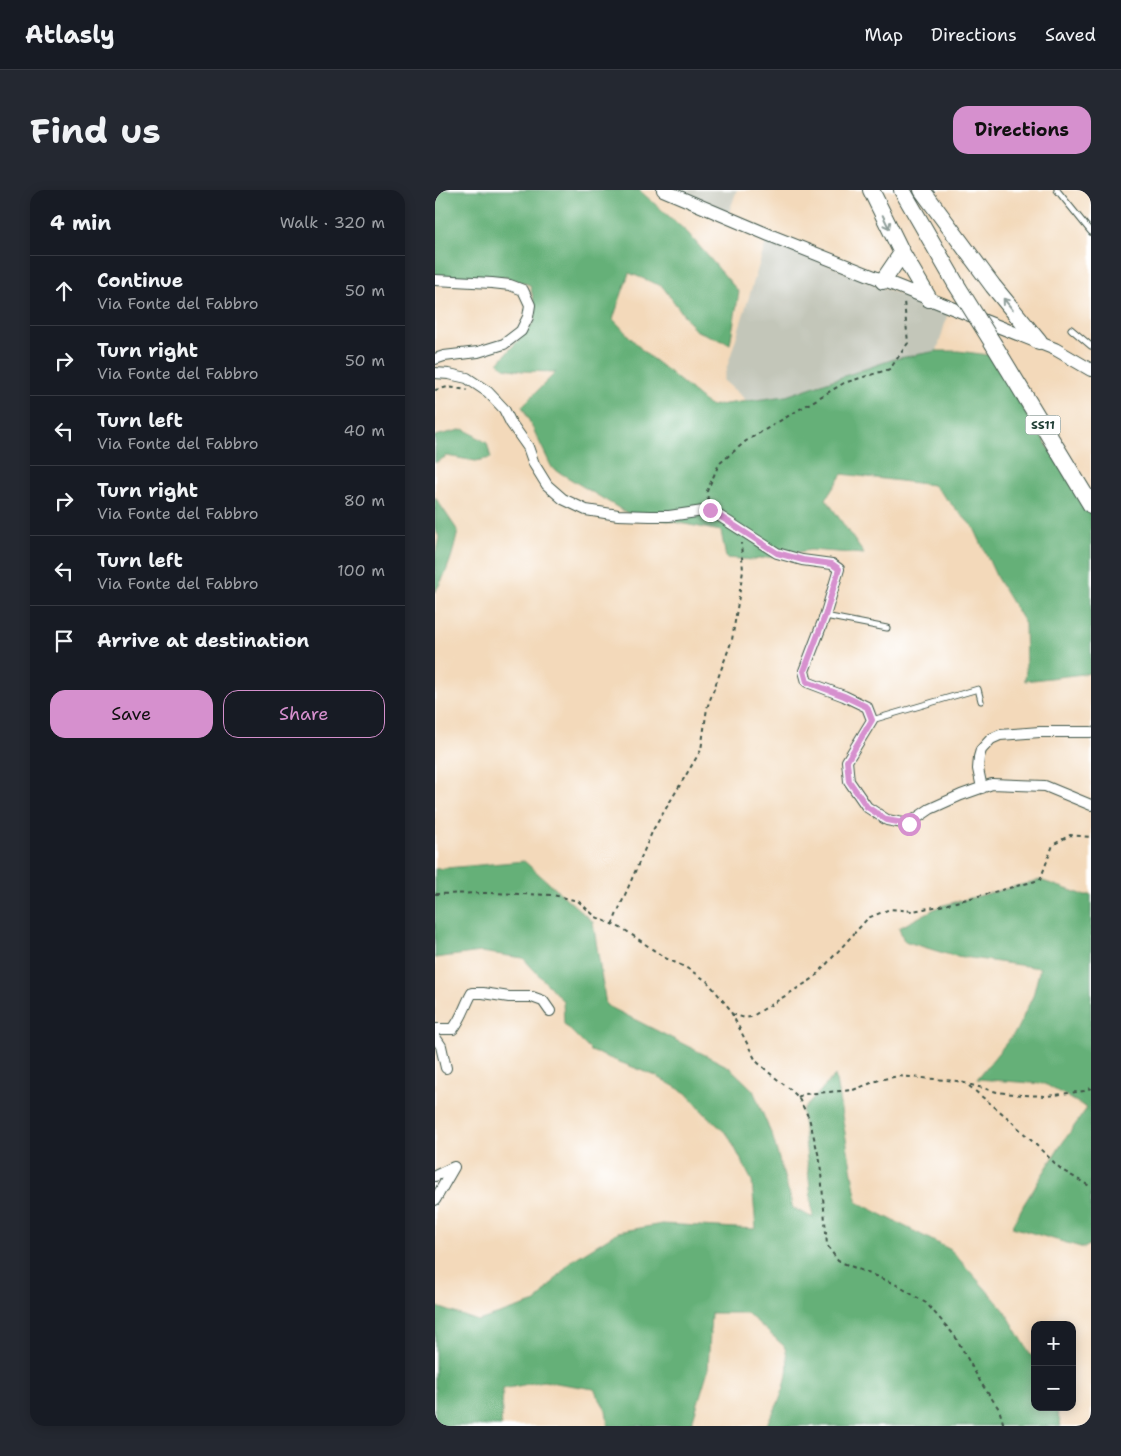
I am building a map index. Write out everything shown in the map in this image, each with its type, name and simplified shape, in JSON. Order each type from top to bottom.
[{"type":"highway","points":[[871,190],[902,253],[929,298]]},
{"type":"highway","name":"SS11","points":[[902,190],[956,284],[1091,505]]},
{"type":"highway","points":[[922,190],[993,286],[1039,342]]},
{"type":"highway","points":[[883,281],[902,253]]},
{"type":"street","points":[[663,190],[769,235],[1039,342],[1091,370]]},
{"type":"street","points":[[435,280],[510,285],[523,290],[530,305],[521,331],[504,344],[478,352],[444,356],[435,359]]},
{"type":"street","points":[[435,373],[467,378],[488,392],[505,409],[511,423],[528,447],[534,464],[547,485],[563,499],[585,510],[618,515],[650,516],[669,516],[710,510],[777,553],[803,560],[832,564],[839,569],[825,616],[804,671],[807,682],[867,707],[872,720],[847,761],[849,781],[867,807],[874,812],[887,820],[909,824],[930,809],[992,784],[1045,786],[1091,805]]},
{"type":"street","points":[[983,788],[978,768],[979,757],[981,750],[991,738],[1000,735],[1039,732],[1091,732]]},
{"type":"street","points":[[435,1029],[453,1029],[460,1020],[473,993],[509,997],[532,997],[543,1002],[550,1011]]},
{"type":"street","points":[[435,1037],[441,1046],[446,1068]]},
{"type":"street","points":[[435,1176],[454,1167],[435,1200]]},
{"type":"lane","points":[[1057,190],[1091,232]]},
{"type":"lane","points":[[1071,329],[1091,346]]},
{"type":"lane","points":[[825,616],[887,628]]},
{"type":"lane","points":[[872,720],[978,689],[981,701]]},
{"type":"path","points":[[710,510],[707,491],[719,464],[746,441],[844,382],[890,369],[908,343],[903,304],[908,290]]},
{"type":"path","points":[[435,390],[448,387],[468,390]]},
{"type":"path","points":[[612,925],[653,830],[701,750],[707,708],[731,640],[738,601],[743,571],[739,528]]},
{"type":"path","points":[[732,1014],[745,1018],[751,1017],[813,978],[868,918],[890,909],[913,911],[941,906],[1040,880],[1053,845],[1070,835],[1091,837]]},
{"type":"path","points":[[435,894],[553,895],[578,901],[596,916],[625,930],[665,958],[685,967],[707,981],[729,1008],[756,1060],[798,1098],[809,1118],[820,1160],[827,1245],[838,1261],[895,1284],[926,1303],[955,1336],[981,1383],[999,1409],[1004,1426]]},
{"type":"path","points":[[798,1098],[804,1094],[853,1090],[879,1080],[898,1076],[957,1081],[997,1092],[1047,1096],[1084,1091],[1091,1088]]},
{"type":"path","points":[[967,1084],[1008,1118],[1062,1170],[1091,1187]]},
{"type":"shaded area","points":[[662,190],[737,190],[727,218]]},
{"type":"shaded area","points":[[767,239],[948,313],[937,351],[894,359],[786,396],[747,401],[723,380]]},
{"type":"green space","points":[[435,190],[639,190],[687,232],[739,292],[730,344],[695,330],[662,286],[629,273],[613,319],[645,353],[710,406],[786,396],[894,359],[937,351],[958,351],[989,355],[1091,513],[1091,673],[1025,681],[1025,624],[997,578],[974,528],[933,485],[842,474],[826,499],[864,554],[810,550],[753,560],[726,558],[721,531],[627,513],[552,468],[522,406],[556,372],[522,371],[504,368],[498,363],[534,322],[536,310],[530,285],[504,277],[435,279]]},
{"type":"green space","points":[[464,429],[487,443],[491,458],[475,461],[447,456],[435,463],[435,436]]},
{"type":"green space","points":[[435,497],[458,531],[450,562],[435,592],[435,556],[439,537],[435,529]]},
{"type":"green space","points":[[524,861],[593,922],[606,1005],[729,1067],[753,1090],[773,1138],[793,1208],[813,1218],[802,1111],[835,1075],[857,1202],[951,1250],[1005,1311],[1031,1355],[1031,1411],[1057,1411],[1061,1426],[765,1426],[780,1398],[787,1377],[788,1366],[784,1346],[747,1313],[711,1313],[708,1370],[691,1426],[608,1426],[606,1410],[594,1389],[543,1381],[503,1389],[501,1426],[435,1426],[435,1306],[478,1321],[536,1302],[571,1261],[618,1232],[662,1224],[756,1229],[752,1181],[728,1135],[686,1093],[656,1076],[591,1051],[564,1024],[563,1001],[523,958],[481,952],[435,958],[435,869]]},
{"type":"green space","points":[[1040,880],[1084,895],[1091,895],[1091,1244],[1084,1248],[1012,1227],[1061,1145],[1087,1108],[1045,1084],[977,1079],[1016,1031],[1033,996],[1040,968],[950,955],[904,941],[899,928],[940,906]]},
{"type":"route","points":[[710,510],[777,553],[803,560],[832,564],[839,569],[833,593],[804,671],[807,682],[867,707],[872,720],[847,761],[849,781],[867,807],[887,820],[909,824]]}]
